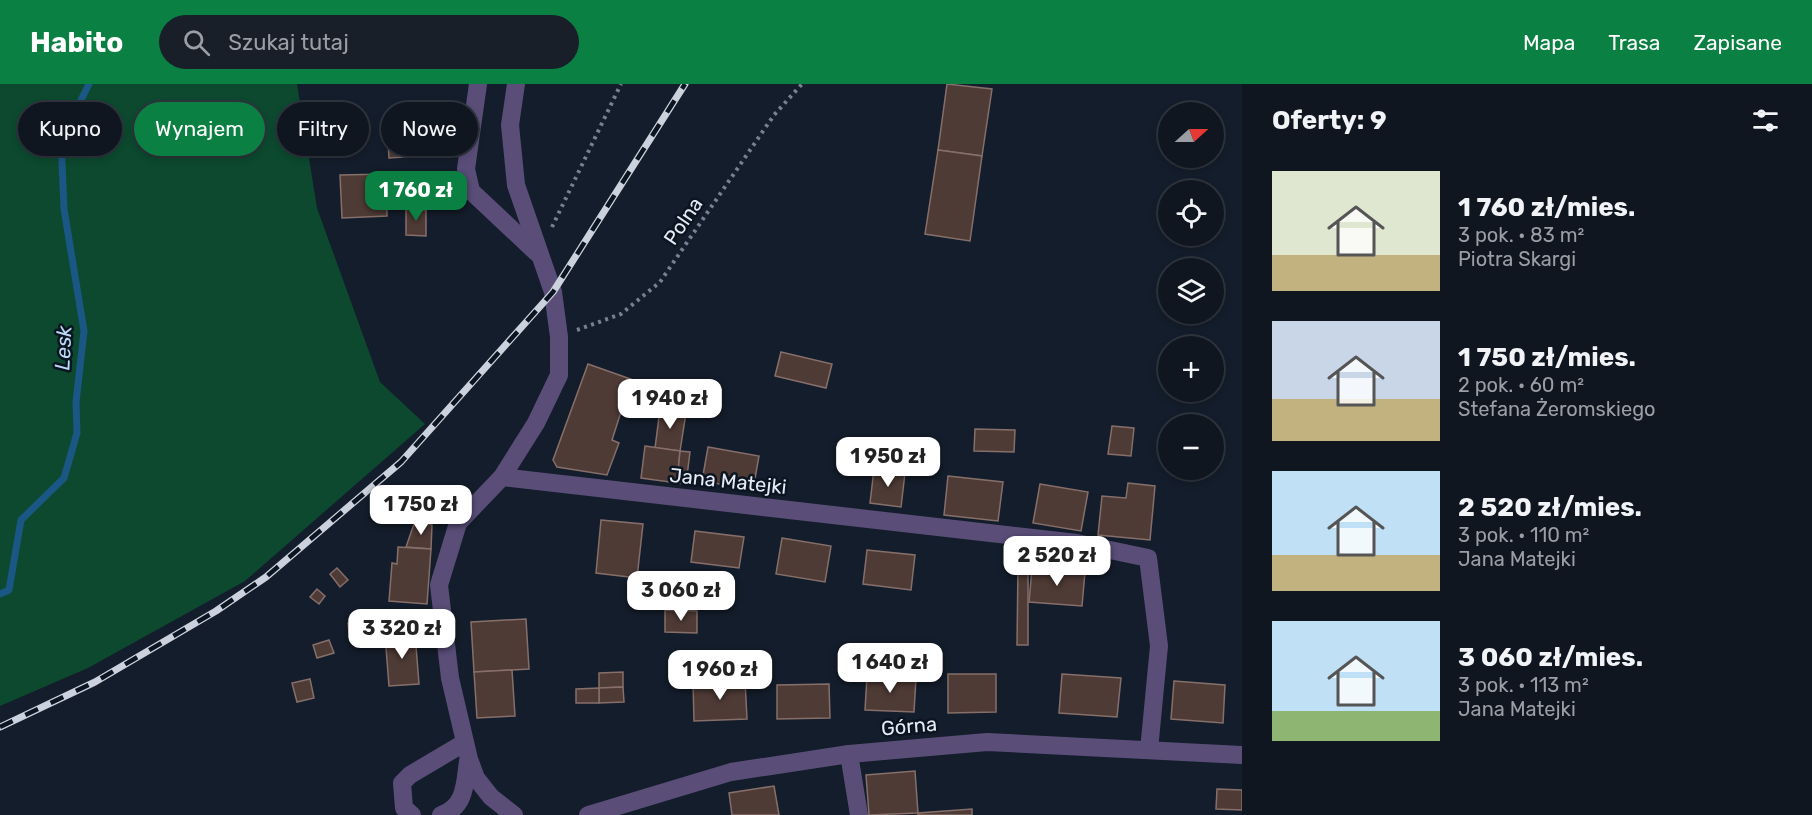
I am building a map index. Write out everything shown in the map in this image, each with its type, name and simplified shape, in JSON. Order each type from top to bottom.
[{"type":"street","points":[[478,84],[466,169],[471,191],[540,255]]},
{"type":"street","points":[[514,815],[491,797],[476,778],[466,751],[450,678],[439,585],[458,523],[502,477],[536,423],[559,375],[559,337],[553,292],[516,185],[510,125],[516,84]]},
{"type":"street","name":"Jana Matejki","points":[[502,477],[1065,541],[1148,558],[1159,646],[1149,750]]},
{"type":"street","name":"Górna","points":[[588,815],[731,772],[849,754],[987,742],[1242,755]]},
{"type":"street","points":[[412,815],[404,808],[402,783],[410,775],[466,751]]},
{"type":"street","points":[[441,815],[456,806],[463,797],[466,751]]},
{"type":"street","points":[[849,754],[859,815]]},
{"type":"path","points":[[540,255],[621,84]]},
{"type":"path","name":"Polna","points":[[559,337],[621,314],[660,282],[774,115],[802,84]]},
{"type":"green space","points":[[0,84],[297,84],[300,102],[277,102],[277,156],[309,156],[317,208],[380,382],[425,424],[245,581],[88,668],[0,706]]},
{"type":"building","points":[[947,84],[992,89],[982,156],[938,150]]},
{"type":"building","points":[[938,150],[982,156],[970,241],[925,234]]},
{"type":"building","points":[[389,156],[420,156],[389,158]]},
{"type":"building","points":[[386,174],[387,216],[342,218],[340,175]]},
{"type":"building","points":[[406,209],[426,210],[426,236],[406,235]]},
{"type":"building","points":[[781,352],[832,364],[826,388],[775,376]]},
{"type":"building","points":[[588,364],[639,382],[628,414],[621,412],[612,440],[619,443],[607,475],[557,467],[553,460]]},
{"type":"building","points":[[660,409],[686,413],[680,451],[655,448]]},
{"type":"building","points":[[1112,426],[1134,428],[1131,456],[1108,454]]},
{"type":"building","points":[[975,429],[1015,430],[1014,452],[974,451]]},
{"type":"building","points":[[645,446],[680,451],[677,483],[641,478]]},
{"type":"building","points":[[708,447],[759,456],[753,490],[702,481]]},
{"type":"building","points":[[680,451],[690,452],[686,484],[677,483]]},
{"type":"building","points":[[874,469],[905,473],[901,507],[870,503]]},
{"type":"building","points":[[948,476],[1003,482],[998,521],[944,515]]},
{"type":"building","points":[[1128,483],[1155,486],[1150,540],[1098,535],[1102,496],[1126,498]]},
{"type":"building","points":[[1040,484],[1088,492],[1081,531],[1033,523]]},
{"type":"building","points":[[601,520],[643,524],[637,578],[596,573]]},
{"type":"building","points":[[415,521],[432,525],[431,549],[406,547]]},
{"type":"building","points":[[695,531],[744,537],[739,568],[691,562]]},
{"type":"building","points":[[782,538],[831,546],[825,582],[776,574]]},
{"type":"building","points":[[398,547],[431,549],[427,604],[389,601],[392,563],[397,564]]},
{"type":"building","points":[[867,550],[915,555],[911,590],[863,584]]},
{"type":"building","points":[[1018,566],[1028,567],[1028,645],[1017,645]]},
{"type":"building","points":[[337,568],[348,580],[340,587],[330,574]]},
{"type":"building","points":[[1032,568],[1085,572],[1082,606],[1029,602]]},
{"type":"building","points":[[317,589],[325,596],[319,604],[310,597]]},
{"type":"building","points":[[665,610],[697,611],[697,633],[665,632]]},
{"type":"building","points":[[361,619],[363,629],[349,632],[348,623]]},
{"type":"building","points":[[526,619],[529,669],[474,672],[471,622]]},
{"type":"building","points":[[415,633],[419,684],[389,686],[385,635]]},
{"type":"building","points":[[329,640],[334,653],[317,658],[313,645]]},
{"type":"building","points":[[512,670],[515,716],[477,718],[474,672]]},
{"type":"building","points":[[623,672],[623,687],[599,688],[599,673]]},
{"type":"building","points":[[948,674],[996,674],[996,712],[948,713]]},
{"type":"building","points":[[1062,674],[1121,678],[1117,717],[1059,713]]},
{"type":"building","points":[[867,676],[916,678],[914,712],[865,710]]},
{"type":"building","points":[[310,679],[314,698],[297,702],[292,683]]},
{"type":"building","points":[[745,680],[747,719],[694,721],[693,682]]},
{"type":"building","points":[[1174,681],[1225,685],[1223,723],[1171,719]]},
{"type":"building","points":[[829,684],[830,718],[777,719],[777,685]]},
{"type":"building","points":[[623,687],[624,702],[599,703],[599,688]]},
{"type":"building","points":[[599,688],[599,703],[576,703],[576,689]]},
{"type":"building","points":[[915,771],[918,813],[869,815],[866,775]]},
{"type":"building","points":[[774,786],[779,815],[732,815],[729,793]]},
{"type":"building","points":[[1217,789],[1242,790],[1242,810],[1216,809]]},
{"type":"building","points":[[972,809],[972,815],[918,815],[918,813]]},
{"type":"waterway","name":"Lesk","points":[[0,594],[9,590],[21,520],[64,478],[77,433],[76,402],[84,331],[64,209],[61,140],[89,84]]},
{"type":"railway","points":[[0,727],[95,682],[216,611],[266,577],[401,462],[553,292],[685,84]]}]
